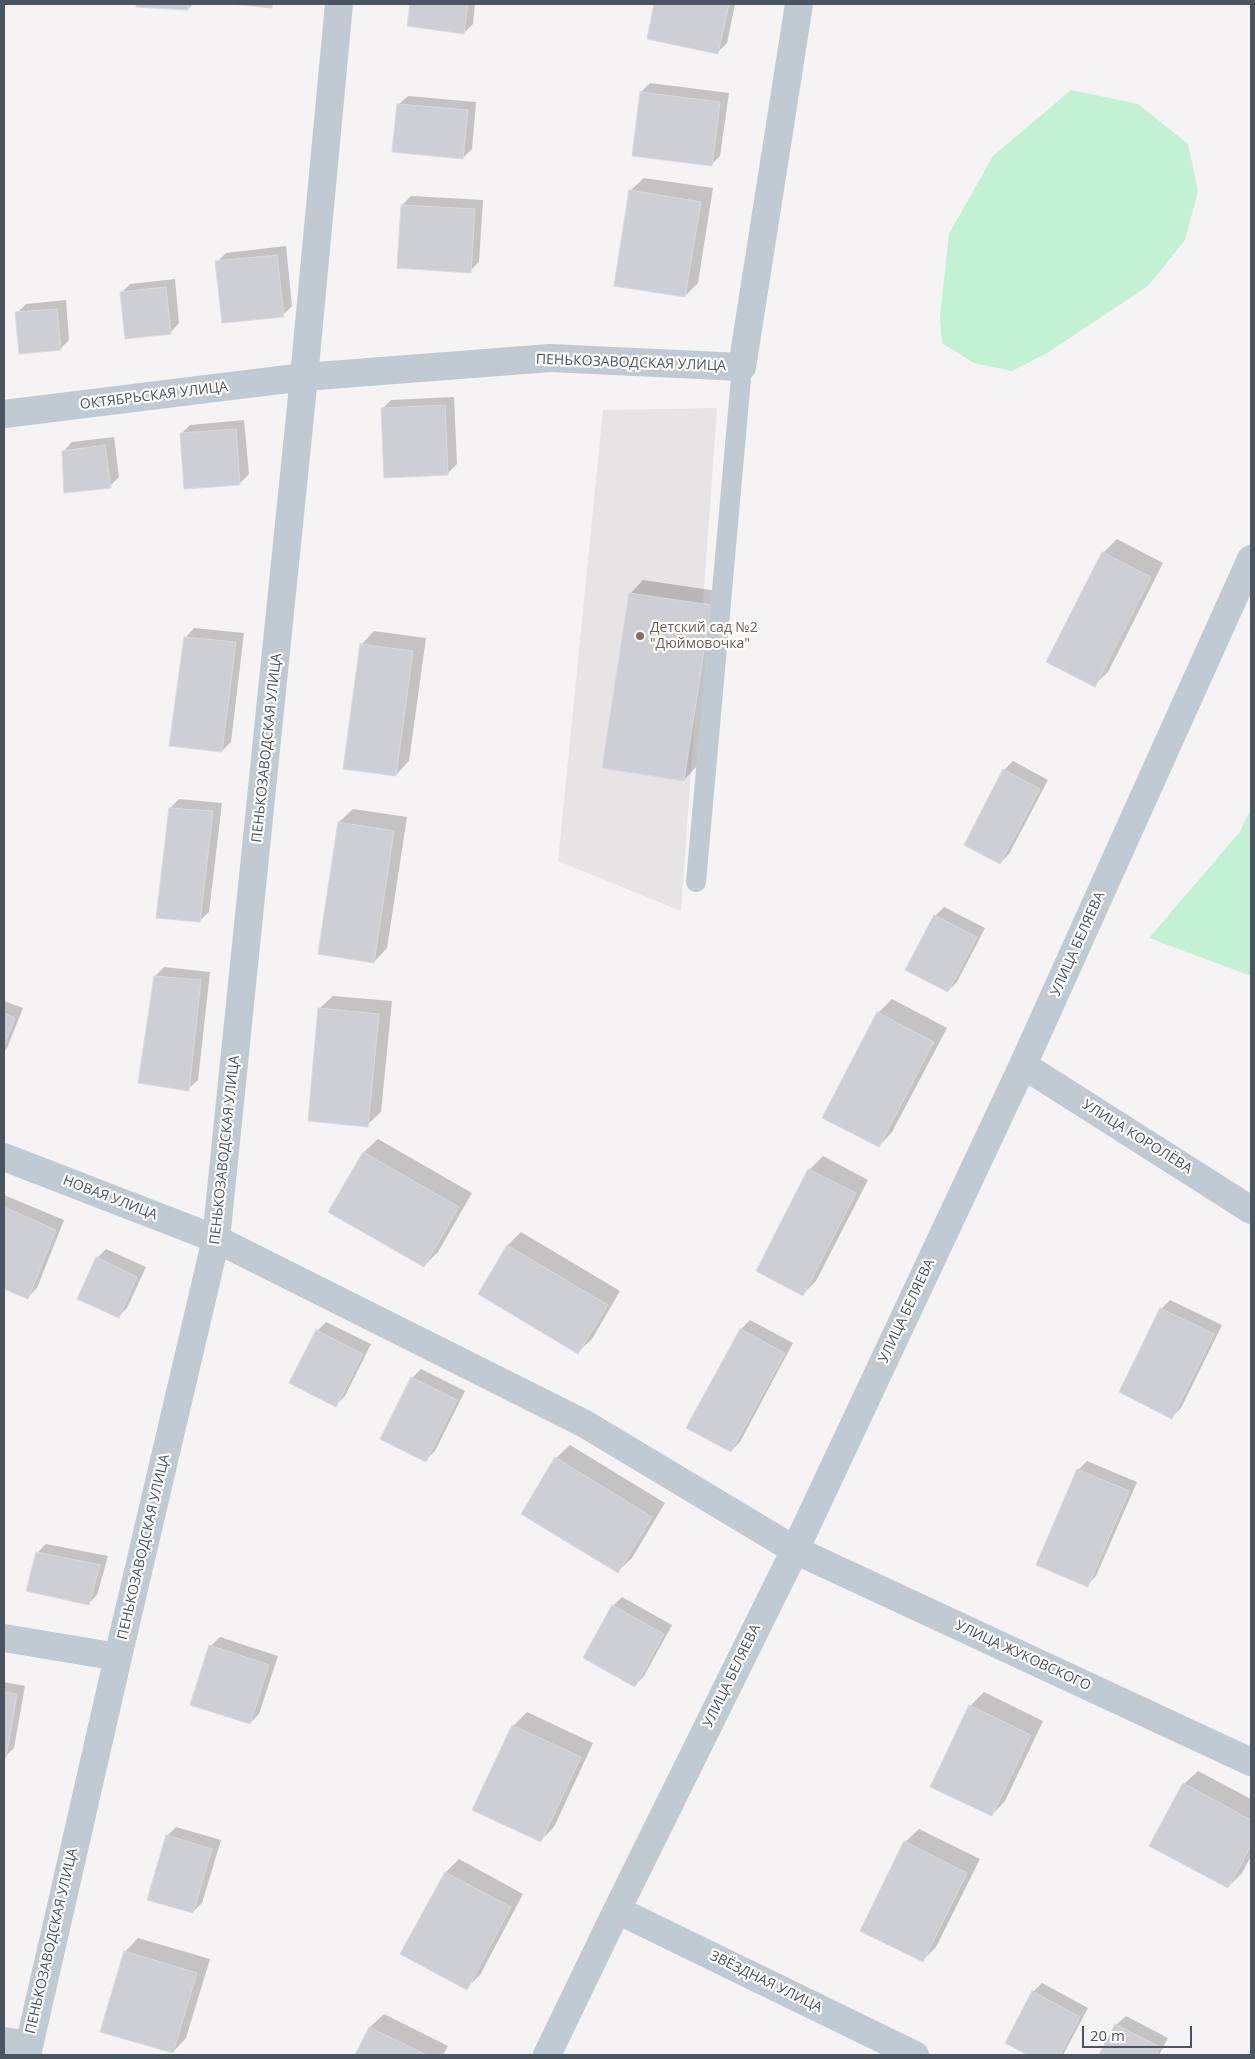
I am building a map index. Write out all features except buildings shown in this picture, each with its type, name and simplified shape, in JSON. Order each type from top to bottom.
[{"type":"street","name":"ПЕНЬКОЗАВОДСКАЯ УЛИЦА","points":[[20,2047],[118,1657],[216,1239],[304,378],[339,4]]},
{"type":"street","name":"ПЕНЬКОЗАВОДСКАЯ УЛИЦА","points":[[304,378],[550,358],[742,367],[799,4]]},
{"type":"street","name":"ОКТЯБРЬСКАЯ УЛИЦА","points":[[4,414],[304,378]]},
{"type":"street","name":"УЛИЦА БЕЛЯЕВА","points":[[547,2055],[795,1550],[1023,1065],[1251,559]]},
{"type":"street","name":"УЛИЦА КОРОЛЁВА","points":[[1023,1065],[1251,1210]]},
{"type":"street","name":"НОВАЯ УЛИЦА","points":[[4,1157],[216,1239],[585,1424],[795,1550]]},
{"type":"street","name":"УЛИЦА ЖУКОВСКОГО","points":[[795,1550],[1251,1762]]},
{"type":"street","points":[[4,1638],[118,1657]]},
{"type":"street","name":"ЗВЁЗДНАЯ УЛИЦА","points":[[617,1910],[915,2055]]},
{"type":"lane","points":[[696,882],[742,367]]},
{"type":"shaded area","name":"Детский сад №2 \"Дюймовочка\"","points":[[717,408],[681,911],[558,861],[603,410]]},
{"type":"green space","points":[[1071,90],[1138,104],[1188,144],[1198,191],[1185,240],[1148,286],[1047,353],[1012,371],[974,363],[942,343],[940,316],[949,234],[993,156]]},
{"type":"green space","points":[[1251,809],[1251,976],[1149,938],[1239,833]]},
{"type":"place","name":"Детский сад №2 \"Дюймовочка\"","points":[[640,636]]}]
